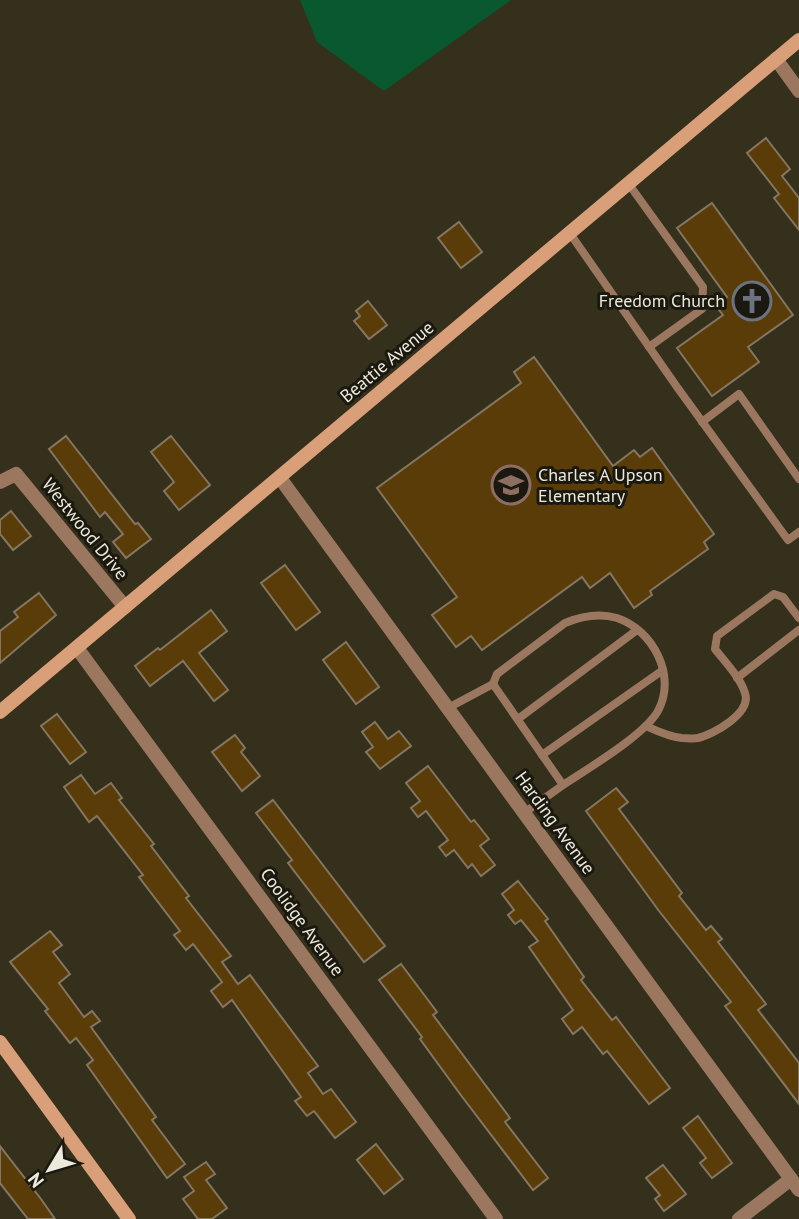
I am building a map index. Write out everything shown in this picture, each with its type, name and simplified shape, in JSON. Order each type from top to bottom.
[{"type":"street","name":"Beattie Avenue","points":[[0,712],[799,40]]},
{"type":"street","points":[[776,59],[799,91]]},
{"type":"street","name":"Westwood Drive","points":[[0,482],[16,474],[125,607]]},
{"type":"street","name":"Harding Avenue","points":[[280,478],[795,1185]]},
{"type":"street","name":"Coolidge Avenue","points":[[77,648],[496,1219]]},
{"type":"street","points":[[0,1042],[129,1219]]},
{"type":"street","points":[[739,1219],[795,1185]]},
{"type":"lane","points":[[628,183],[703,288],[702,309],[649,347]]},
{"type":"lane","points":[[569,232],[788,540],[799,532]]},
{"type":"lane","points":[[702,422],[739,394],[799,479]]},
{"type":"lane","points":[[646,726],[679,738],[698,738],[715,731],[741,712],[746,704],[746,694],[737,678],[715,649],[717,636],[774,594],[783,597],[799,618]]},
{"type":"lane","points":[[448,708],[493,684],[497,674],[565,623],[578,618],[594,615],[617,618],[637,630],[658,654],[666,688],[659,710],[646,726],[524,813]]},
{"type":"lane","points":[[518,719],[637,630]]},
{"type":"lane","points":[[737,678],[799,630]]},
{"type":"lane","points":[[542,755],[663,670]]},
{"type":"lane","points":[[493,684],[564,785]]},
{"type":"green space","points":[[300,0],[511,0],[384,91],[317,42]]},
{"type":"building","points":[[766,138],[790,169],[782,176],[799,198],[799,230],[774,198],[779,194],[747,153]]},
{"type":"building","name":"Freedom Church","points":[[712,203],[793,315],[748,347],[759,362],[712,396],[677,348],[723,315],[715,305],[727,297],[677,228]]},
{"type":"building","points":[[459,222],[482,252],[461,268],[438,238]]},
{"type":"building","points":[[368,301],[387,325],[369,339],[354,321],[360,316],[356,311]]},
{"type":"building","points":[[534,357],[613,466],[634,450],[640,457],[652,448],[714,534],[704,542],[708,549],[650,591],[652,595],[634,608],[610,573],[590,588],[582,577],[482,650],[471,636],[456,647],[432,615],[457,597],[377,488],[521,383],[514,372]]},
{"type":"building","points":[[66,436],[135,524],[138,523],[151,539],[126,558],[113,542],[123,534],[105,512],[100,517],[49,449]]},
{"type":"building","points":[[171,436],[210,485],[179,510],[164,491],[174,482],[151,452]]},
{"type":"building","points":[[11,511],[31,536],[13,550],[0,534],[0,520]]},
{"type":"building","points":[[285,565],[320,612],[296,630],[261,583]]},
{"type":"building","points":[[39,593],[56,615],[0,663],[0,631],[18,617],[14,612]]},
{"type":"building","points":[[211,610],[227,631],[199,653],[228,690],[214,701],[183,661],[150,686],[135,666]]},
{"type":"building","points":[[346,642],[379,687],[356,704],[323,660]]},
{"type":"building","points":[[57,714],[86,752],[70,764],[41,726]]},
{"type":"building","points":[[375,722],[388,739],[399,731],[411,746],[380,769],[366,752],[373,747],[362,732]]},
{"type":"building","points":[[235,735],[245,748],[241,752],[260,776],[242,791],[212,752]]},
{"type":"building","points":[[428,766],[471,822],[474,820],[489,839],[480,846],[495,865],[481,876],[472,864],[468,868],[454,850],[446,856],[439,847],[448,840],[426,811],[418,817],[411,808],[420,801],[406,783]]},
{"type":"building","points":[[81,775],[95,794],[111,783],[122,798],[119,800],[154,844],[151,846],[189,896],[186,898],[231,956],[222,962],[238,984],[250,975],[318,1066],[308,1073],[323,1094],[331,1089],[356,1122],[335,1138],[314,1111],[307,1116],[295,1101],[301,1097],[232,1000],[223,1007],[211,991],[222,982],[193,944],[186,950],[174,935],[180,931],[139,877],[143,875],[97,816],[89,822],[64,787]]},
{"type":"building","points":[[616,788],[628,802],[619,809],[682,893],[679,896],[706,930],[711,926],[722,939],[718,942],[766,1004],[758,1010],[799,1063],[799,1104],[725,1006],[731,1002],[659,911],[586,811]]},
{"type":"building","points":[[273,800],[385,946],[364,962],[288,863],[292,860],[256,813]]},
{"type":"building","points":[[518,881],[548,919],[545,921],[584,977],[581,980],[612,1020],[616,1017],[670,1088],[649,1104],[607,1051],[603,1054],[582,1027],[573,1034],[562,1019],[573,1010],[529,947],[538,941],[521,920],[515,924],[508,915],[514,910],[502,894]]},
{"type":"building","points":[[50,931],[62,945],[53,952],[70,974],[59,983],[84,1017],[92,1011],[100,1021],[91,1027],[156,1117],[152,1120],[185,1164],[167,1178],[87,1065],[93,1060],[76,1038],[70,1043],[45,1011],[48,1009],[10,962]]},
{"type":"building","points":[[401,964],[437,1012],[433,1015],[510,1118],[505,1122],[548,1178],[533,1190],[379,980]]},
{"type":"building","points":[[698,1116],[732,1163],[712,1178],[700,1163],[706,1158],[683,1128]]},
{"type":"building","points":[[376,1144],[403,1179],[384,1194],[357,1160]]},
{"type":"building","points":[[0,1146],[55,1219],[28,1219],[0,1183]]},
{"type":"building","points":[[206,1162],[215,1174],[206,1180],[227,1208],[212,1219],[198,1219],[183,1199],[194,1191],[184,1177]]},
{"type":"building","points":[[663,1165],[686,1194],[664,1211],[655,1199],[660,1195],[646,1178]]},
{"type":"place","name":"Freedom Church","points":[[752,301]]},
{"type":"place","name":"Charles A Upson Elementary","points":[[511,485]]}]
